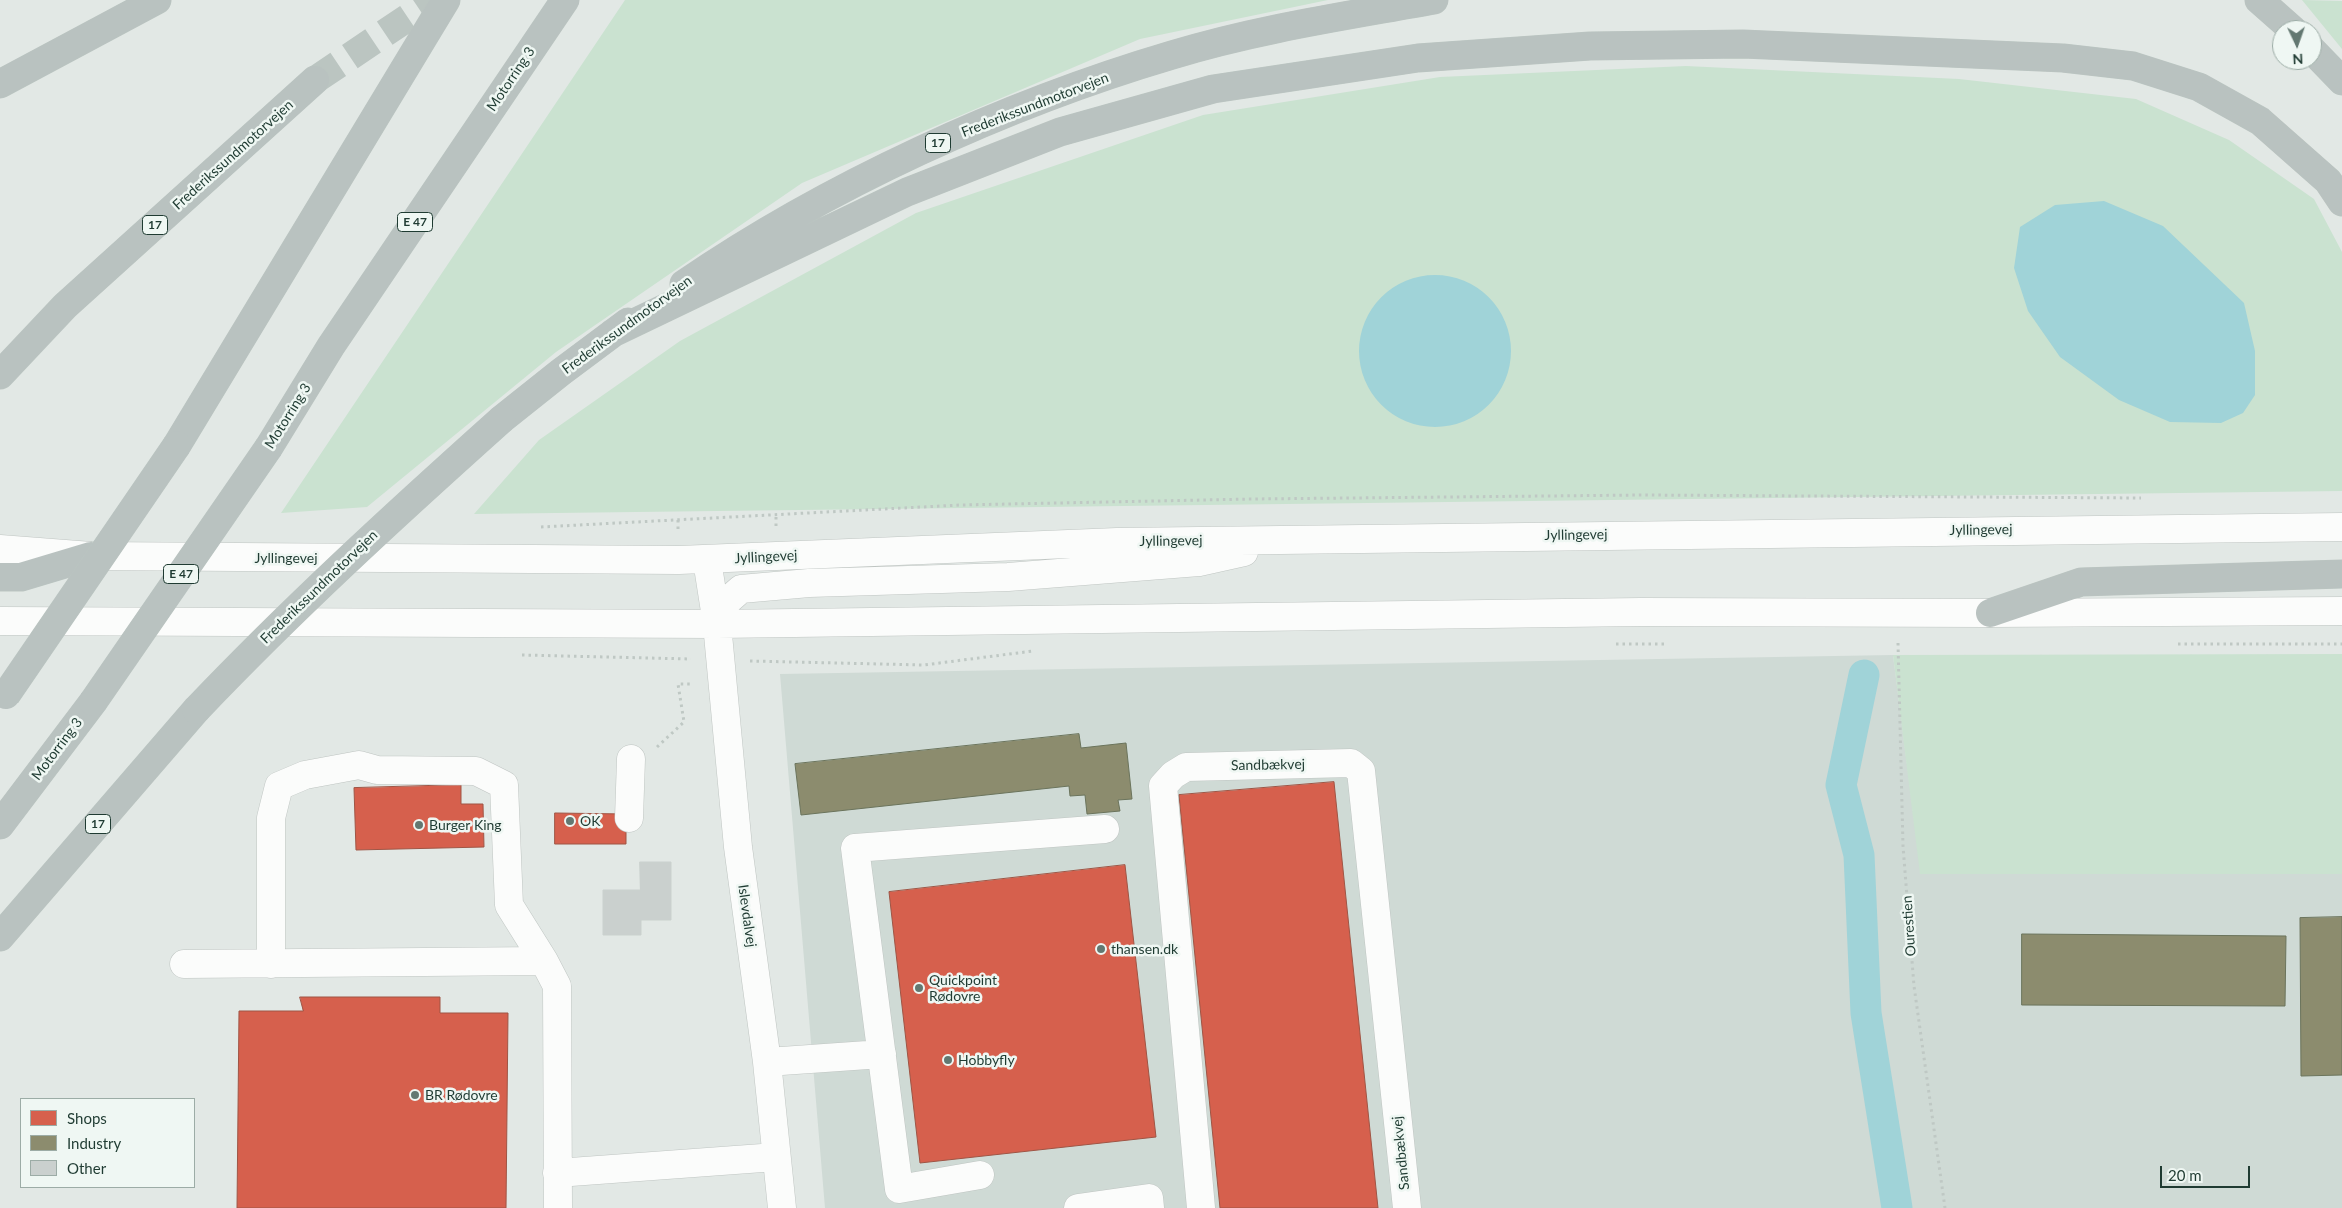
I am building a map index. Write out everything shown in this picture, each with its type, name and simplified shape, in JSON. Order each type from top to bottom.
[{"type":"highway","points":[[0,84],[157,0]]},
{"type":"highway","points":[[3,699],[177,445],[446,0]]},
{"type":"highway","name":"Motorring 3","points":[[0,825],[93,702],[269,447],[331,346],[565,0]]},
{"type":"highway","name":"Frederikssundmotorvejen","points":[[0,937],[196,710],[262,640],[374,534],[502,419],[613,333],[720,259],[835,194],[952,136],[1078,86],[1172,54],[1283,27],[1434,0]]},
{"type":"highway","points":[[2259,0],[2282,20]]},
{"type":"highway","points":[[613,333],[907,192],[1060,132],[1213,89],[1418,58],[1590,46],[1744,44],[2063,58],[2133,66],[2199,87],[2260,121],[2328,181],[2342,202]]},
{"type":"highway","points":[[2322,60],[2342,81]]},
{"type":"highway","name":"Frederikssundmotorvejen","points":[[0,375],[65,306],[315,80]]},
{"type":"highway","points":[[0,577],[21,576],[91,556]]},
{"type":"highway","points":[[1990,613],[2081,582],[2342,574]]},
{"type":"street","name":"Jyllingevej","points":[[0,549],[91,556],[707,560],[1117,542],[2342,527]]},
{"type":"street","points":[[717,624],[725,603],[740,589],[809,583],[1008,577],[1199,562],[1305,539]]},
{"type":"street","name":"Islevdalvej","points":[[707,560],[717,624],[721,683],[738,847],[767,1062],[782,1208]]},
{"type":"street","points":[[0,621],[717,624],[1641,612],[2342,611]]},
{"type":"street","points":[[630,818],[631,759]]},
{"type":"street","name":"Sandbækvej","points":[[1201,1208],[1164,786],[1186,767],[1351,763],[1361,771],[1407,1208]]},
{"type":"street","points":[[271,964],[271,818],[279,786],[305,775],[358,765],[377,770],[476,770],[504,785],[509,905],[544,961],[557,986],[558,1208]]},
{"type":"street","points":[[980,1175],[899,1189],[855,848],[1105,830]]},
{"type":"street","points":[[184,964],[544,961]]},
{"type":"street","points":[[767,1062],[882,1054]]},
{"type":"street","points":[[558,1173],[776,1157]]},
{"type":"street","points":[[1078,1208],[1149,1198],[1150,1208]]},
{"type":"path","points":[[540,527],[960,505],[1252,498],[1643,495],[2144,498]]},
{"type":"path","name":"Ourestien","points":[[1898,642],[1903,846],[1914,986],[1945,1208]]},
{"type":"path","points":[[631,759],[645,758],[684,722],[678,684],[721,683]]},
{"type":"shaded area","points":[[1893,655],[1921,874],[2342,874],[2342,1208],[825,1208],[780,674]]},
{"type":"green space","points":[[625,0],[1328,0],[1140,39],[802,183],[556,352],[367,507],[281,513]]},
{"type":"green space","points":[[2302,0],[2342,1],[2342,49],[2322,24],[2322,20],[2318,20]]},
{"type":"green space","points":[[1686,66],[1959,79],[2136,99],[2229,140],[2314,199],[2342,252],[2342,491],[474,514],[539,440],[680,341],[916,213],[1203,115],[1440,77]]},
{"type":"green space","points":[[2342,654],[2342,874],[1920,874],[1893,655]]},
{"type":"water","points":[[2104,201],[2163,226],[2244,303],[2255,351],[2255,395],[2243,413],[2221,423],[2170,422],[2119,400],[2060,357],[2028,311],[2014,268],[2020,227],[2055,205]]},
{"type":"water","points":[[1435,275],[1450,276],[1464,281],[1489,297],[1505,322],[1510,336],[1510,366],[1505,380],[1489,405],[1464,421],[1450,426],[1435,427],[1420,426],[1406,421],[1381,405],[1365,380],[1360,366],[1359,351],[1360,336],[1365,322],[1381,297],[1406,281],[1420,276]]},
{"type":"building: Shops","points":[[1334,782],[1378,1208],[1220,1208],[1179,795]]},
{"type":"building: Shops","name":"Burger King","points":[[461,785],[461,804],[483,804],[484,847],[356,850],[354,788]]},
{"type":"building: Shops","points":[[555,813],[626,814],[626,844],[555,844]]},
{"type":"building: Shops","points":[[1125,865],[1156,1137],[920,1163],[889,892]]},
{"type":"building: Shops","points":[[300,997],[440,997],[440,1013],[508,1013],[506,1208],[237,1208],[239,1011],[303,1011]]},
{"type":"building: Industry","points":[[1079,734],[1081,748],[1126,743],[1132,799],[1118,800],[1120,811],[1087,814],[1085,795],[1070,796],[1069,786],[801,815],[795,764]]},
{"type":"building: Industry","points":[[2342,917],[2342,1075],[2301,1076],[2300,918]]},
{"type":"building: Industry","points":[[2022,934],[2286,936],[2285,1006],[2022,1005]]},
{"type":"building: Other","points":[[640,862],[671,862],[671,920],[641,920],[641,935],[603,935],[603,890],[640,890]]},
{"type":"waterway","points":[[1864,675],[1841,785],[1859,855],[1866,1013],[1897,1208]]},
{"type":"tunnel","points":[[315,80],[434,0]]},
{"type":"place","name":"OK","points":[[570,821]]},
{"type":"place","name":"Burger King","points":[[419,825]]},
{"type":"place","name":"thansen.dk","points":[[1101,949]]},
{"type":"place","name":"Quickpoint Rødovre","points":[[919,988]]},
{"type":"place","name":"Hobbyfly","points":[[948,1060]]},
{"type":"place","name":"BR Rødovre","points":[[415,1095]]}]
